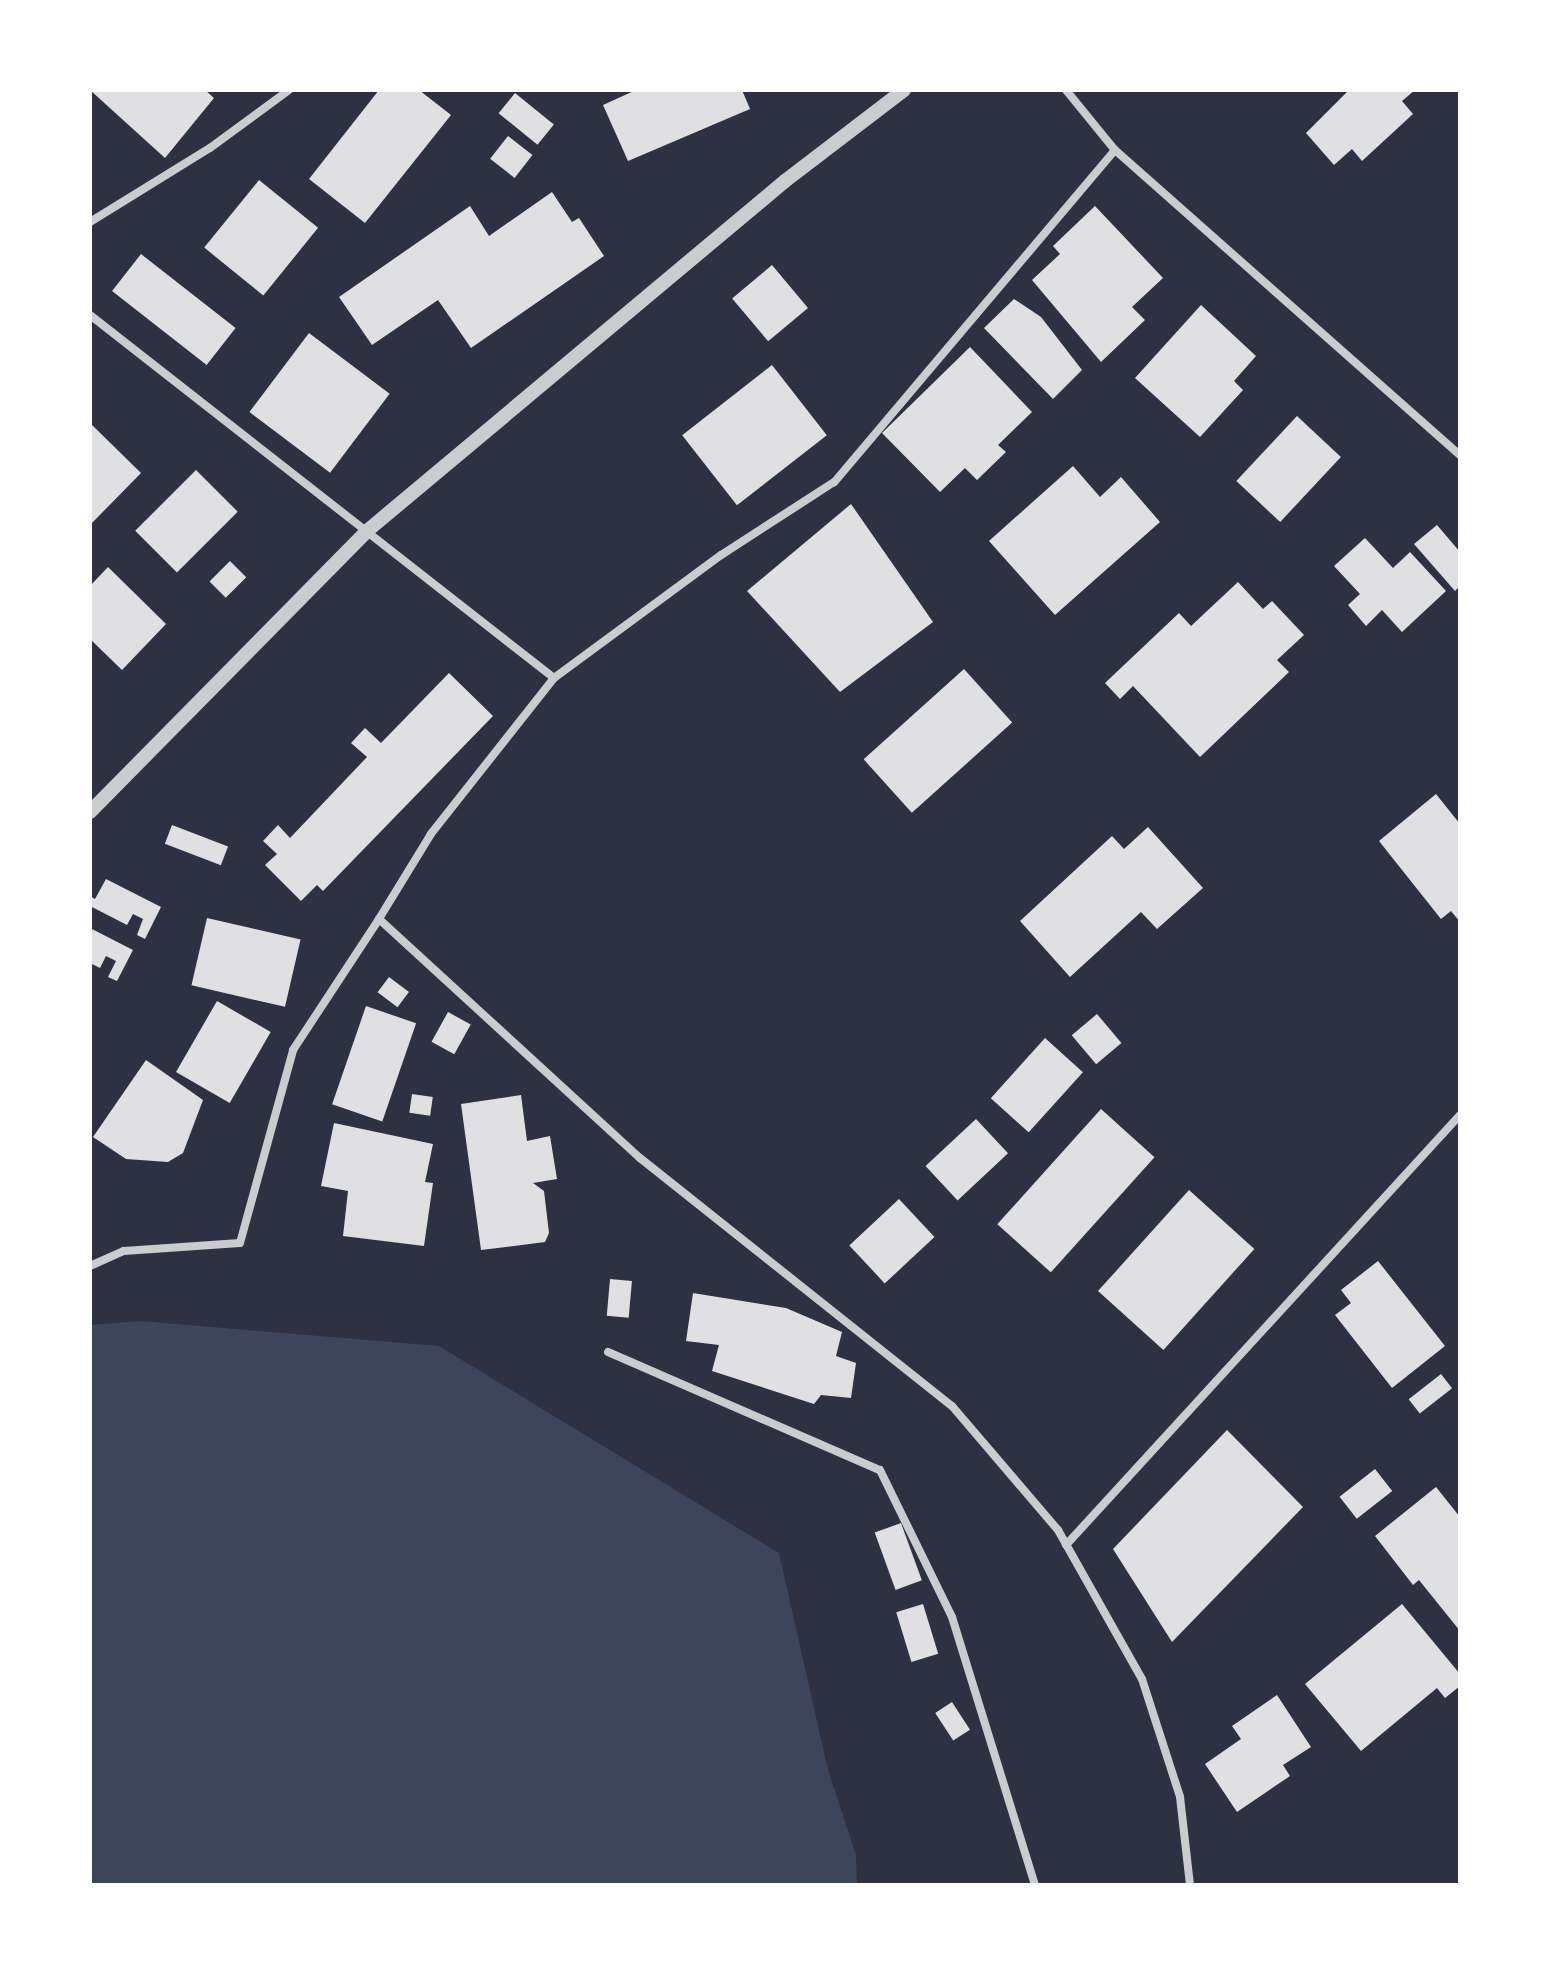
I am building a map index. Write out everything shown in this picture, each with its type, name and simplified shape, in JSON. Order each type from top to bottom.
[{"type":"street","points":[[90,222],[210,148],[289,90]]},
{"type":"street","points":[[90,812],[367,531],[785,181],[904,90]]},
{"type":"street","points":[[1066,90],[1115,150],[1460,455]]},
{"type":"street","points":[[90,1266],[124,1251],[240,1243],[293,1050],[431,834],[554,678],[721,555],[834,482],[1115,150]]},
{"type":"street","points":[[90,315],[554,678]]},
{"type":"street","points":[[379,919],[640,1158],[952,1406],[1066,1545],[1142,1679],[1180,1797],[1190,1885]]},
{"type":"street","points":[[1066,1545],[1460,1115]]},
{"type":"street","points":[[608,1352],[880,1470],[952,1617],[1035,1885]]},
{"type":"shaded area","points":[[141,1321],[439,1346],[779,1553],[828,1770],[856,1855],[857,1885],[90,1885],[90,1325]]},
{"type":"building","points":[[90,90],[205,90],[214,98],[165,158]]},
{"type":"building","points":[[379,90],[419,90],[451,115],[365,223],[309,179]]},
{"type":"building","points":[[636,90],[742,90],[750,109],[628,161],[603,105]]},
{"type":"building","points":[[1349,90],[1415,90],[1402,101],[1413,114],[1362,161],[1352,149],[1334,165],[1306,133]]},
{"type":"building","points":[[515,93],[554,124],[537,145],[499,113]]},
{"type":"building","points":[[508,136],[532,155],[515,178],[490,159]]},
{"type":"building","points":[[259,180],[318,228],[263,295],[204,248]]},
{"type":"building","points":[[552,192],[572,222],[579,218],[604,256],[471,348],[438,300],[372,345],[339,297],[470,206],[489,236]]},
{"type":"building","points":[[1095,206],[1163,278],[1132,307],[1145,320],[1101,362],[1032,280],[1060,254],[1053,246]]},
{"type":"building","points":[[141,254],[236,328],[207,365],[112,291]]},
{"type":"building","points":[[772,265],[808,308],[768,341],[732,298]]},
{"type":"building","points":[[1014,299],[1041,317],[1082,370],[1053,399],[984,328]]},
{"type":"building","points":[[1201,305],[1256,356],[1234,381],[1243,390],[1200,437],[1135,378]]},
{"type":"building","points":[[309,333],[390,394],[330,473],[249,412]]},
{"type":"building","points":[[970,347],[1032,412],[998,445],[1006,452],[977,480],[965,468],[940,492],[882,433]]},
{"type":"building","points":[[772,365],[827,435],[737,505],[682,435]]},
{"type":"building","points":[[1297,416],[1341,457],[1280,522],[1236,481]]},
{"type":"building","points":[[90,423],[141,473],[92,523],[90,521]]},
{"type":"building","points":[[1073,466],[1100,497],[1121,477],[1160,522],[1055,615],[989,541]]},
{"type":"building","points":[[196,470],[238,512],[177,573],[135,531]]},
{"type":"building","points":[[851,504],[933,622],[840,692],[747,591]]},
{"type":"building","points":[[1437,525],[1460,552],[1460,586],[1455,591],[1414,544]]},
{"type":"building","points":[[1365,538],[1393,568],[1410,552],[1446,591],[1402,632],[1382,610],[1366,626],[1348,605],[1360,594],[1334,566]]},
{"type":"building","points":[[230,561],[246,577],[226,598],[209,582]]},
{"type":"building","points":[[108,567],[166,624],[122,670],[90,639],[90,586]]},
{"type":"building","points":[[1238,582],[1263,609],[1272,601],[1304,635],[1277,660],[1289,672],[1200,757],[1133,686],[1120,699],[1105,683],[1179,613],[1191,626]]},
{"type":"building","points":[[964,669],[1012,723],[912,813],[864,759]]},
{"type":"building","points":[[449,673],[493,716],[323,891],[317,885],[301,901],[265,865],[277,854],[263,841],[278,825],[290,838],[367,757],[351,743],[365,728],[381,743]]},
{"type":"building","points":[[1436,794],[1460,824],[1460,922],[1451,911],[1441,919],[1379,841]]},
{"type":"building","points":[[172,825],[228,847],[221,865],[165,844]]},
{"type":"building","points":[[1148,827],[1203,888],[1157,929],[1141,912],[1070,977],[1020,921],[1112,836],[1124,849]]},
{"type":"building","points":[[106,879],[161,907],[145,939],[137,935],[143,919],[133,914],[127,925],[90,906],[90,896],[95,899]]},
{"type":"building","points":[[207,918],[301,940],[285,1007],[191,985]]},
{"type":"building","points":[[90,928],[133,950],[117,981],[108,977],[116,961],[106,956],[100,968],[90,963]]},
{"type":"building","points":[[389,977],[409,992],[398,1007],[378,992]]},
{"type":"building","points":[[217,1001],[271,1032],[230,1103],[176,1072]]},
{"type":"building","points":[[366,1006],[416,1023],[382,1122],[332,1104]]},
{"type":"building","points":[[448,1012],[471,1025],[454,1054],[432,1042]]},
{"type":"building","points":[[1097,1014],[1121,1043],[1096,1064],[1072,1035]]},
{"type":"building","points":[[1045,1038],[1083,1072],[1029,1132],[991,1098]]},
{"type":"building","points":[[146,1060],[203,1100],[183,1153],[168,1162],[126,1159],[93,1137]]},
{"type":"building","points":[[412,1094],[433,1097],[430,1116],[409,1113]]},
{"type":"building","points":[[521,1095],[527,1141],[550,1136],[557,1179],[533,1183],[544,1191],[549,1233],[545,1242],[481,1250],[461,1104]]},
{"type":"building","points":[[1101,1109],[1155,1157],[1051,1272],[997,1224]]},
{"type":"building","points":[[976,1119],[1008,1153],[958,1200],[926,1166]]},
{"type":"building","points":[[334,1123],[433,1144],[425,1182],[433,1183],[424,1246],[343,1236],[348,1191],[321,1186]]},
{"type":"building","points":[[1189,1190],[1254,1249],[1163,1350],[1098,1291]]},
{"type":"building","points":[[899,1199],[934,1237],[885,1283],[849,1245]]},
{"type":"building","points":[[1378,1261],[1445,1346],[1392,1388],[1335,1315],[1351,1303],[1341,1290]]},
{"type":"building","points":[[610,1279],[632,1281],[629,1318],[607,1316]]},
{"type":"building","points":[[693,1293],[786,1308],[842,1332],[836,1356],[856,1363],[851,1398],[821,1395],[814,1404],[712,1371],[719,1345],[686,1341]]},
{"type":"building","points":[[1441,1374],[1452,1388],[1420,1413],[1409,1399]]},
{"type":"building","points":[[1227,1430],[1303,1507],[1172,1642],[1113,1549]]},
{"type":"building","points":[[1375,1469],[1392,1491],[1357,1519],[1340,1497]]},
{"type":"building","points":[[1436,1487],[1460,1517],[1460,1631],[1419,1580],[1413,1585],[1375,1536]]},
{"type":"building","points":[[901,1523],[922,1580],[896,1590],[875,1533]]},
{"type":"building","points":[[923,1604],[938,1654],[911,1662],[896,1612]]},
{"type":"building","points":[[1402,1604],[1460,1674],[1460,1686],[1445,1698],[1437,1688],[1361,1751],[1305,1684]]},
{"type":"building","points":[[1277,1695],[1311,1747],[1283,1765],[1290,1776],[1237,1812],[1205,1764],[1241,1739],[1232,1726]]},
{"type":"building","points":[[952,1702],[970,1730],[953,1741],[935,1713]]}]
